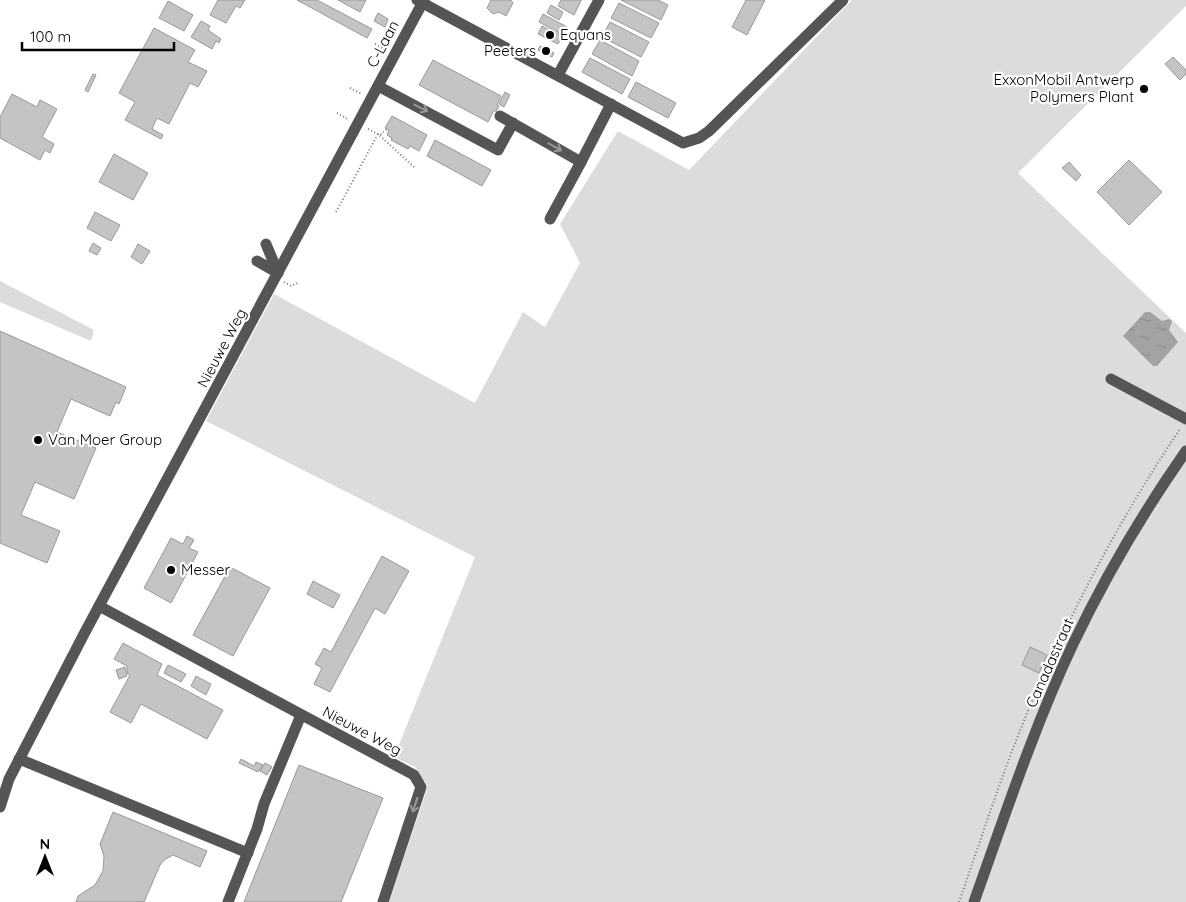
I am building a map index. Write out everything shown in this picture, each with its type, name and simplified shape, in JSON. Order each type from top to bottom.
[{"type":"street","points":[[558,75],[599,0]]},
{"type":"street","points":[[421,1],[683,143],[699,138],[843,0]]},
{"type":"street","name":"C-Laan","points":[[370,101],[421,1]]},
{"type":"street","points":[[378,86],[498,150],[513,123]]},
{"type":"street","name":"Nieuwe Weg","points":[[0,807],[9,779],[99,606],[370,101]]},
{"type":"street","points":[[550,219],[612,104]]},
{"type":"street","points":[[500,116],[581,162]]},
{"type":"street","points":[[266,244],[278,273]]},
{"type":"street","points":[[257,261],[278,273]]},
{"type":"street","points":[[1111,379],[1186,419]]},
{"type":"street","name":"Canadastraat","points":[[974,902],[1032,742],[1074,643],[1115,565],[1186,451]]},
{"type":"street","name":"Nieuwe Weg","points":[[99,606],[414,775],[421,787],[383,902]]},
{"type":"street","points":[[228,902],[248,853],[264,804],[301,715]]},
{"type":"street","points":[[19,759],[248,853]]},
{"type":"path","points":[[350,88],[370,101]]},
{"type":"path","points":[[336,212],[378,134],[414,167]]},
{"type":"shaded area","points":[[852,0],[1186,0],[1186,6],[1018,173],[1186,333],[1186,902],[389,902],[428,786],[415,767],[394,757],[475,557],[206,421],[274,294],[475,403],[523,312],[545,327],[580,263],[560,224],[618,131],[689,170]]},
{"type":"shaded area","points":[[0,281],[94,330],[91,341],[0,302]]},
{"type":"water","points":[[1145,312],[1150,312],[1162,321],[1169,319],[1172,321],[1169,330],[1178,342],[1157,366],[1153,366],[1123,336]]},
{"type":"building","points":[[218,0],[245,0],[240,8],[236,6],[226,23],[210,15]]},
{"type":"building","points":[[297,0],[317,0],[372,29],[367,38]]},
{"type":"building","points":[[338,0],[366,0],[360,12]]},
{"type":"building","points":[[491,0],[511,0],[513,3],[506,16],[499,12],[493,14],[487,8]]},
{"type":"building","points":[[561,0],[581,1],[574,15],[558,6]]},
{"type":"building","points":[[621,0],[658,0],[668,5],[661,20]]},
{"type":"building","points":[[746,0],[765,0],[747,35],[732,27]]},
{"type":"building","points":[[168,1],[193,15],[184,31],[159,18]]},
{"type":"building","points":[[619,3],[659,23],[651,38],[611,18]]},
{"type":"building","points":[[551,5],[563,12],[559,20],[547,13]]},
{"type":"building","points":[[378,13],[388,19],[385,27],[374,21]]},
{"type":"building","points":[[543,14],[567,27],[563,35],[539,22]]},
{"type":"building","points":[[201,21],[210,26],[208,30],[221,39],[219,43],[216,41],[212,49],[191,37]]},
{"type":"building","points":[[610,22],[649,42],[641,57],[602,37]]},
{"type":"building","name":"Equans","points":[[542,26],[562,36],[558,44],[538,34]]},
{"type":"building","points":[[154,28],[195,50],[188,62],[207,71],[198,87],[190,83],[169,124],[157,118],[152,129],[163,135],[161,139],[125,120],[135,102],[119,93]]},
{"type":"building","points":[[600,40],[639,61],[632,76],[592,54]]},
{"type":"building","name":"Peeters","points":[[540,46],[554,53],[552,57],[538,50]]},
{"type":"building","points":[[1173,57],[1186,70],[1186,74],[1180,80],[1165,64]]},
{"type":"building","points":[[590,58],[630,79],[622,94],[582,72]]},
{"type":"building","points":[[433,60],[501,96],[496,112],[494,110],[488,122],[419,85]]},
{"type":"building","points":[[93,74],[96,75],[88,92],[85,90]]},
{"type":"building","points":[[636,82],[676,103],[668,118],[628,97]]},
{"type":"building","points":[[505,92],[510,95],[504,107],[499,104]]},
{"type":"building","points":[[12,94],[37,107],[40,100],[57,109],[42,137],[54,144],[50,153],[45,150],[40,160],[0,138],[0,117]]},
{"type":"building","points":[[392,116],[427,135],[419,151],[410,146],[408,149],[391,140],[392,138],[387,135],[389,130],[385,128]]},
{"type":"building","points":[[435,140],[491,170],[482,186],[427,156]]},
{"type":"building","points":[[114,154],[148,173],[133,200],[99,182]]},
{"type":"building","points":[[1129,160],[1162,192],[1129,225],[1097,192]]},
{"type":"building","points":[[1069,162],[1081,175],[1076,181],[1062,168]]},
{"type":"building","points":[[95,212],[120,225],[111,241],[87,228]]},
{"type":"building","points":[[93,243],[101,248],[97,255],[89,251]]},
{"type":"building","points":[[138,244],[150,251],[142,264],[131,257]]},
{"type":"building","name":"Van Moer Group","points":[[0,331],[126,387],[119,404],[116,402],[110,416],[71,399],[57,432],[96,448],[74,499],[35,482],[21,515],[60,531],[47,563],[0,543]]},
{"type":"building","name":"Messer","points":[[187,536],[194,540],[189,548],[198,552],[171,603],[144,588],[171,538],[183,544]]},
{"type":"building","points":[[382,556],[409,571],[385,614],[375,608],[330,692],[314,684],[322,668],[315,664],[324,648],[331,652]]},
{"type":"building","points":[[230,567],[270,588],[233,656],[193,635]]},
{"type":"building","points":[[313,581],[340,595],[333,608],[307,594]]},
{"type":"building","points":[[123,643],[162,664],[157,675],[223,710],[207,739],[141,704],[131,723],[110,712],[130,675],[127,673],[127,666],[114,659]]},
{"type":"building","points":[[1030,647],[1047,655],[1039,673],[1022,665]]},
{"type":"building","points":[[168,665],[186,674],[181,682],[164,673]]},
{"type":"building","points":[[125,667],[127,676],[119,679],[116,670]]},
{"type":"building","points":[[196,676],[211,684],[206,695],[191,686]]},
{"type":"building","points":[[241,759],[254,766],[256,762],[263,765],[258,772],[239,763]]},
{"type":"building","points":[[265,763],[272,767],[267,775],[260,771]]},
{"type":"building","points":[[299,765],[383,798],[341,902],[244,902]]},
{"type":"building","points":[[113,812],[207,851],[200,867],[173,855],[164,860],[160,865],[144,902],[76,902],[78,896],[95,885],[103,871],[104,856],[100,844]]},
{"type":"place","name":"Equans","points":[[550,35]]},
{"type":"place","name":"Peeters","points":[[546,51]]},
{"type":"place","name":"ExxonMobil Antwerp Polymers Plant","points":[[1144,89]]},
{"type":"place","name":"Van Moer Group","points":[[38,440]]},
{"type":"place","name":"Messer","points":[[171,570]]}]
